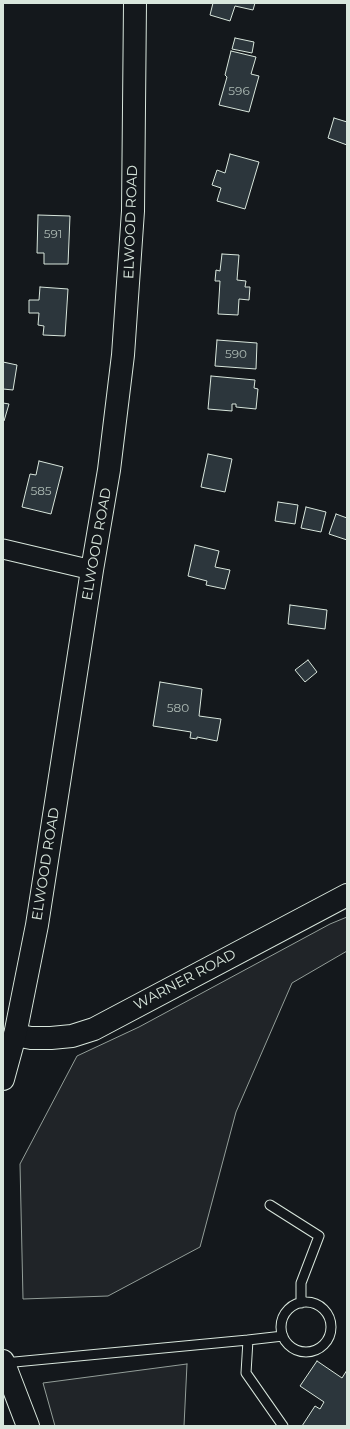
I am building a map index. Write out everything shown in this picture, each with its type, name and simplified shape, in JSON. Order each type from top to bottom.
[{"type":"main road","name":"ELWOOD ROAD","points":[[3,1079],[16,1035],[37,925],[109,470],[123,355],[133,211],[135,3]]},
{"type":"main road","name":"WARNER ROAD","points":[[16,1035],[30,1038],[51,1038],[72,1036],[94,1029],[347,895]]},
{"type":"main road","points":[[4,1362],[28,1426]]},
{"type":"street","points":[[3,549],[92,570]]},
{"type":"lane","points":[[270,1205],[319,1236],[301,1283],[301,1303]]},
{"type":"lane","points":[[301,1303],[313,1303],[321,1307],[327,1313],[330,1321],[331,1330],[329,1338],[324,1345],[317,1350],[309,1352],[300,1351],[287,1343],[281,1328],[285,1313],[301,1303]]},
{"type":"lane","points":[[4,1362],[283,1336]]},
{"type":"lane","points":[[248,1340],[246,1373],[283,1426]]},
{"type":"shaded area","points":[[347,917],[347,951],[292,983],[236,1112],[200,1247],[108,1296],[23,1299],[20,1164],[77,1056],[139,1027],[330,924]]},
{"type":"shaded area","points":[[187,1364],[184,1426],[55,1426],[43,1383]]},
{"type":"building","points":[[213,3],[255,3],[253,10],[235,6],[230,21],[210,15]]},
{"type":"building","points":[[235,38],[254,42],[252,53],[232,49]]},
{"type":"building","points":[[231,51],[256,57],[251,74],[259,76],[249,112],[219,105],[227,77],[225,75]]},
{"type":"building","points":[[334,118],[347,122],[347,145],[328,138]]},
{"type":"building","points":[[230,154],[259,162],[245,209],[217,201],[221,188],[212,185],[217,170],[225,173]]},
{"type":"building","points":[[38,215],[70,216],[68,264],[44,264],[44,253],[37,253]]},
{"type":"building","points":[[222,254],[239,255],[237,280],[246,281],[245,287],[250,287],[249,300],[239,299],[238,315],[218,314],[220,281],[215,281],[216,270],[220,271]]},
{"type":"building","points":[[40,287],[68,289],[65,336],[43,335],[44,326],[38,325],[39,313],[29,313],[29,300],[39,300]]},
{"type":"building","points":[[217,340],[257,343],[256,369],[215,366]]},
{"type":"building","points":[[3,362],[17,365],[13,390],[3,389]]},
{"type":"building","points":[[211,376],[255,380],[254,388],[258,389],[256,409],[236,407],[236,404],[232,404],[232,411],[208,409]]},
{"type":"building","points":[[3,403],[9,404],[4,421],[3,421]]},
{"type":"building","points":[[208,454],[232,459],[225,492],[201,487]]},
{"type":"building","points":[[39,461],[63,467],[51,514],[22,507],[30,474],[36,475]]},
{"type":"building","points":[[278,502],[298,505],[295,524],[275,521]]},
{"type":"building","points":[[306,507],[326,512],[321,532],[301,528]]},
{"type":"building","points":[[336,514],[347,518],[347,540],[329,534]]},
{"type":"building","points":[[195,545],[219,551],[215,567],[230,570],[225,589],[206,585],[207,581],[188,576]]},
{"type":"building","points":[[290,605],[327,610],[325,629],[288,624]]},
{"type":"building","points":[[308,660],[317,672],[305,682],[295,670]]},
{"type":"building","points":[[160,682],[202,689],[199,716],[221,719],[217,741],[197,737],[197,739],[190,738],[191,732],[153,726]]},
{"type":"building","points":[[317,1361],[342,1378],[347,1370],[347,1426],[302,1426],[315,1406],[320,1409],[324,1402],[300,1386]]}]
